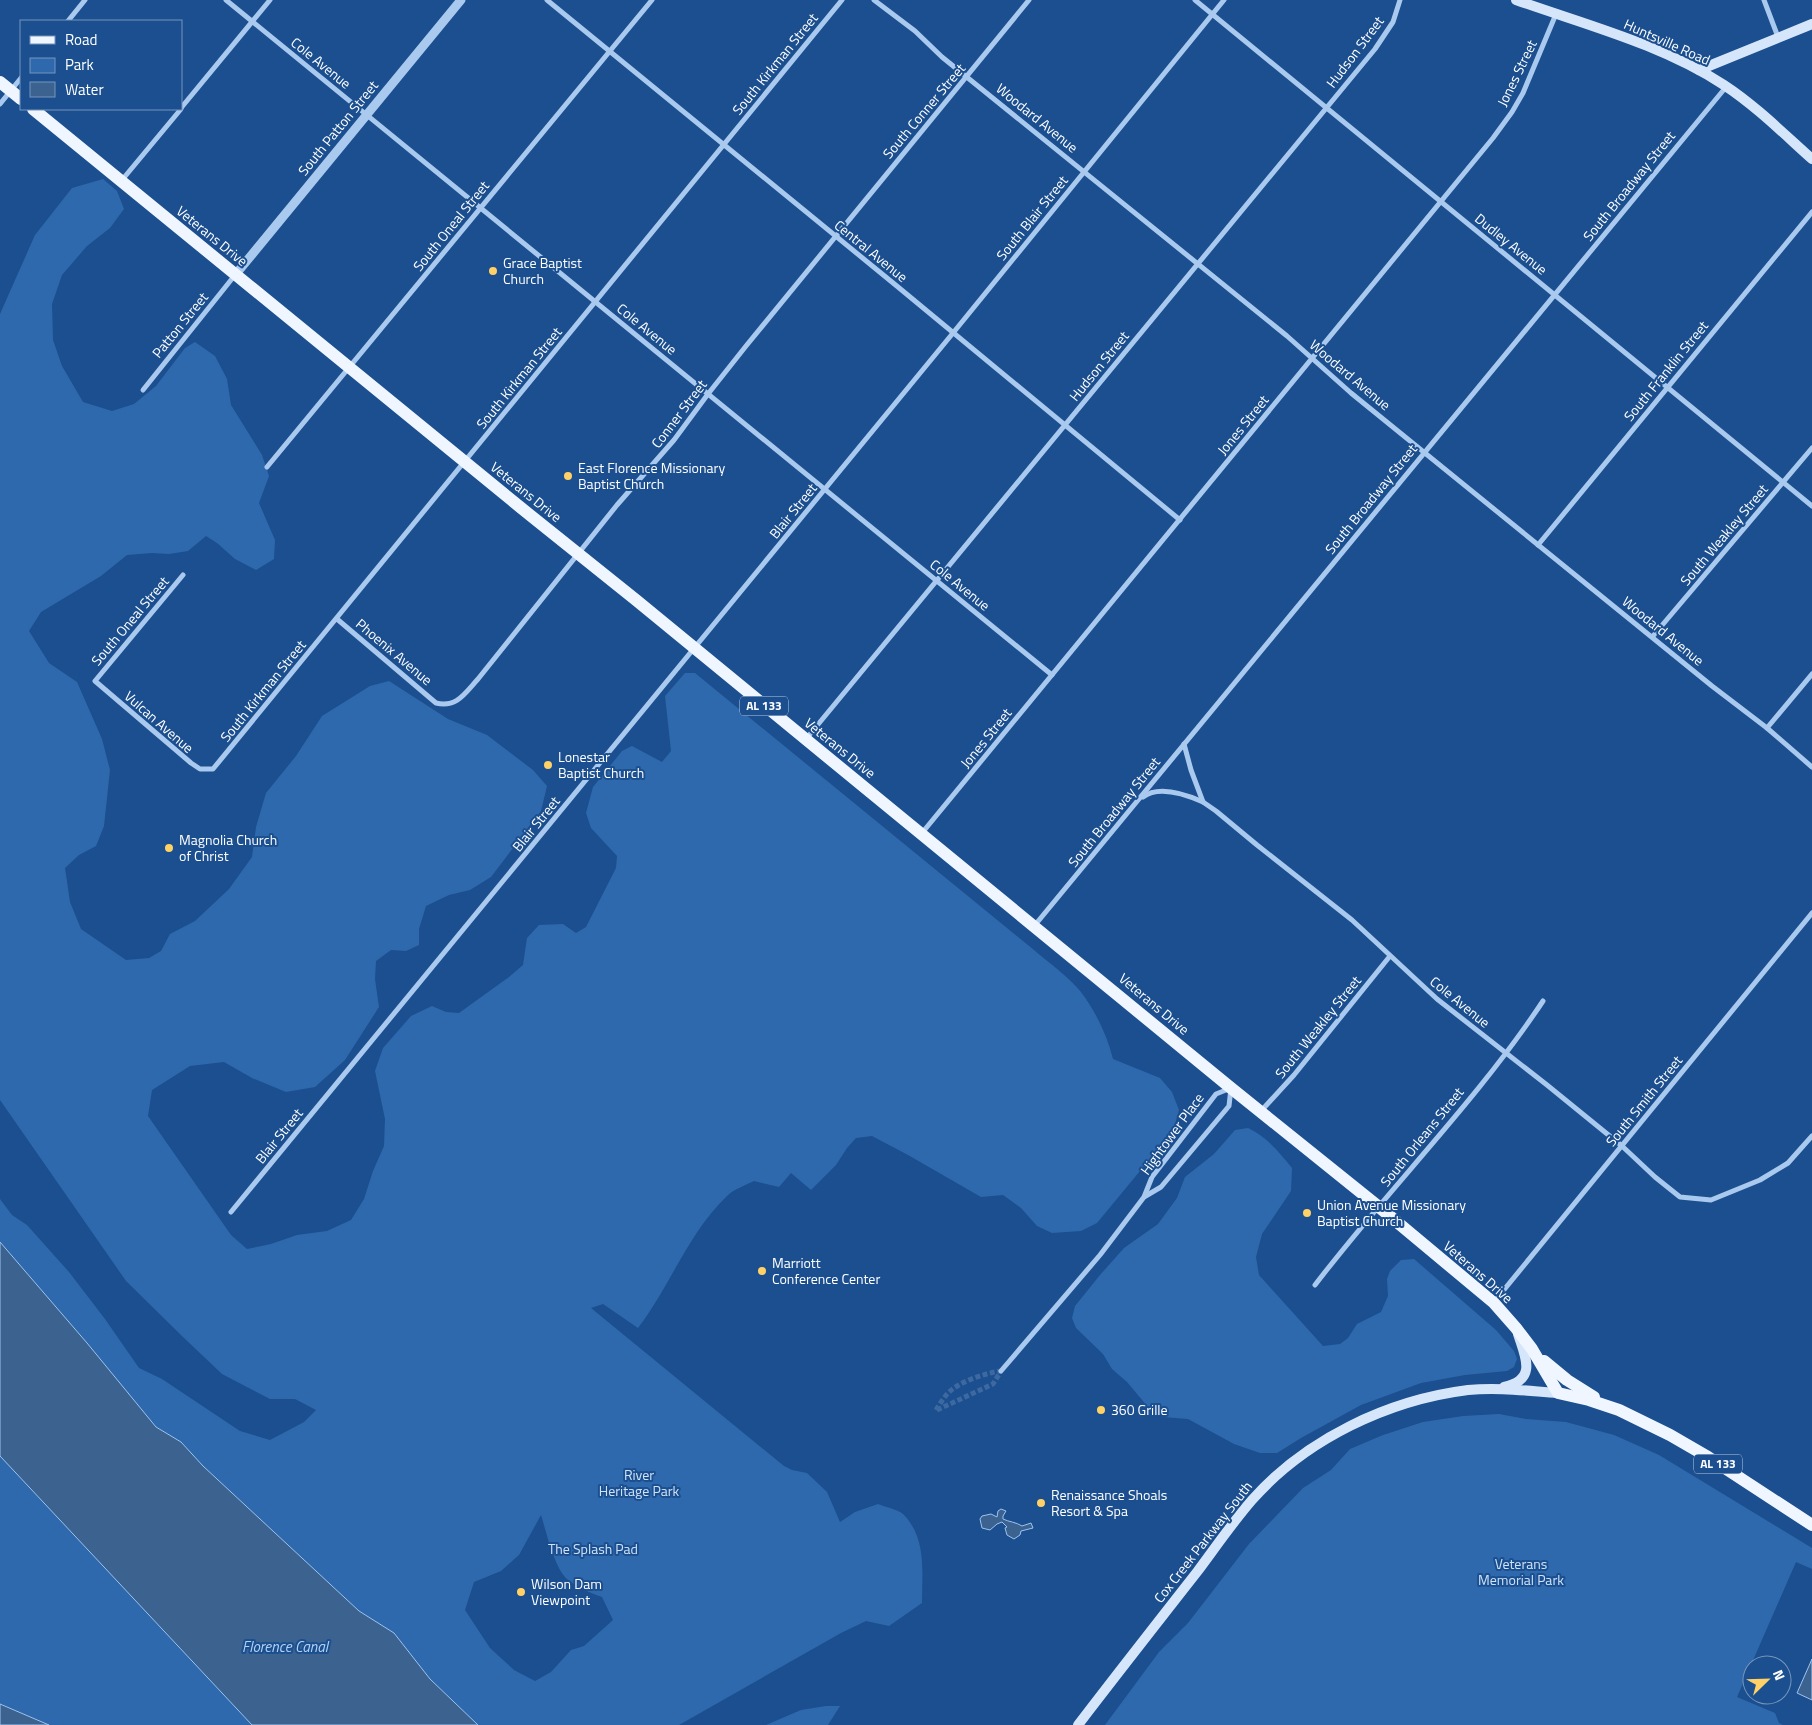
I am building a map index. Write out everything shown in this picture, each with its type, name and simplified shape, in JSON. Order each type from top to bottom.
[{"type":"main road","name":"Huntsville Road","points":[[1516,0],[1646,45],[1699,70],[1726,86],[1772,123],[1812,159]]},
{"type":"main road","points":[[1699,70],[1812,24]]},
{"type":"main road","points":[[0,82],[20,98]]},
{"type":"main road","name":"Veterans Drive","points":[[34,110],[1231,1088],[1262,1111],[1494,1303],[1532,1349],[1558,1394]]},
{"type":"main road","points":[[1496,1389],[1516,1383],[1526,1371],[1528,1363],[1516,1328]]},
{"type":"main road","points":[[1532,1349],[1567,1380],[1618,1410]]},
{"type":"main road","name":"Cox Creek Parkway South","points":[[1078,1725],[1248,1505],[1266,1486],[1315,1447],[1374,1414],[1427,1398],[1468,1390],[1496,1389],[1558,1394]]},
{"type":"main road","name":"AL 133","points":[[1558,1394],[1589,1400],[1618,1410],[1670,1435],[1702,1453],[1812,1525]]},
{"type":"street","points":[[69,20],[85,0]]},
{"type":"street","name":"Cole Avenue","points":[[226,0],[1052,675]]},
{"type":"street","points":[[182,107],[270,0]]},
{"type":"street","name":"South Patton Street","points":[[236,274],[461,0]]},
{"type":"street","name":"Central Avenue","points":[[547,0],[1180,520]]},
{"type":"street","name":"South Oneal Street","points":[[267,467],[652,0]]},
{"type":"street","name":"South Kirkman Street","points":[[214,769],[842,0]]},
{"type":"street","name":"Woodard Avenue","points":[[874,0],[915,31],[938,53],[1313,358],[1351,393],[1653,636],[1712,686],[1767,728],[1812,767]]},
{"type":"street","name":"South Conner Street","points":[[836,237],[1029,0]]},
{"type":"street","name":"Dudley Avenue","points":[[1195,0],[1812,506]]},
{"type":"street","name":"South Blair Street","points":[[953,333],[1224,0]]},
{"type":"street","name":"Hudson Street","points":[[805,740],[1375,49],[1392,22],[1400,0]]},
{"type":"street","points":[[1764,0],[1778,38]]},
{"type":"street","name":"Jones Street","points":[[921,834],[1493,138],[1523,93],[1556,14]]},
{"type":"street","points":[[0,104],[20,79]]},
{"type":"street","name":"South Broadway Street","points":[[1034,926],[1726,86]]},
{"type":"street","points":[[122,181],[179,110]]},
{"type":"street","name":"South Franklin Street","points":[[1538,545],[1812,212]]},
{"type":"street","name":"Conner Street","points":[[436,703],[446,706],[456,702],[478,679],[617,505],[674,440],[708,394],[836,237]]},
{"type":"street","name":"Patton Street","points":[[142,390],[236,274]]},
{"type":"street","name":"Blair Street","points":[[231,1212],[953,333]]},
{"type":"street","name":"South Weakley Street","points":[[1653,636],[1812,448]]},
{"type":"street","name":"South Oneal Street","points":[[95,681],[183,575]]},
{"type":"street","name":"Phoenix Avenue","points":[[337,619],[436,703]]},
{"type":"street","points":[[1767,728],[1812,674]]},
{"type":"street","name":"Vulcan Avenue","points":[[95,681],[191,763],[200,769],[214,769]]},
{"type":"street","name":"Cole Avenue","points":[[1184,744],[1191,770],[1204,802]]},
{"type":"street","name":"Cole Avenue","points":[[1135,804],[1146,795],[1168,792],[1189,796],[1204,802],[1352,920],[1437,999],[1622,1146],[1680,1197],[1711,1200],[1760,1180],[1788,1163],[1812,1136]]},
{"type":"street","name":"South Smith Street","points":[[1494,1303],[1812,913]]},
{"type":"street","name":"South Weakley Street","points":[[1262,1111],[1390,956]]},
{"type":"street","name":"South Orleans Street","points":[[1315,1285],[1356,1232],[1379,1207],[1505,1052],[1543,1001]]},
{"type":"street","name":"Hightower Place","points":[[1001,1371],[1100,1255],[1144,1197],[1152,1177],[1216,1094],[1231,1088],[1229,1106],[1161,1187],[1144,1197]]},
{"type":"green space","points":[[103,179],[117,191],[124,209],[110,228],[87,246],[62,275],[52,304],[53,340],[62,366],[83,402],[112,411],[134,404],[156,386],[185,348],[195,342],[215,356],[227,379],[231,405],[262,455],[269,476],[259,503],[275,540],[274,559],[256,570],[235,559],[206,536],[188,551],[169,554],[127,555],[101,576],[41,612],[29,631],[49,663],[77,682],[102,739],[110,770],[104,826],[96,846],[79,855],[65,868],[70,902],[81,929],[126,960],[149,958],[161,951],[170,934],[195,921],[229,889],[252,857],[256,827],[266,793],[296,756],[322,716],[370,686],[389,681],[448,719],[487,735],[533,770],[547,786],[541,811],[491,877],[470,890],[449,895],[426,906],[419,929],[419,945],[406,951],[391,950],[376,961],[375,979],[379,1007],[345,1060],[315,1087],[286,1092],[252,1078],[224,1062],[190,1066],[152,1090],[148,1116],[231,1235],[247,1249],[271,1244],[297,1235],[327,1231],[351,1220],[364,1199],[384,1146],[385,1119],[375,1071],[383,1048],[411,1016],[432,1006],[446,1012],[459,1013],[523,965],[527,938],[539,925],[563,924],[576,933],[586,927],[616,868],[617,856],[591,828],[586,813],[593,787],[622,751],[632,746],[662,762],[671,751],[665,696],[685,673],[695,673],[1065,976],[1081,992],[1096,1016],[1113,1059],[1160,1078],[1172,1092],[1179,1110],[1173,1131],[1097,1223],[1081,1231],[1052,1233],[1037,1226],[1021,1208],[1003,1195],[981,1197],[872,1136],[856,1138],[836,1165],[811,1190],[791,1173],[779,1187],[754,1181],[730,1194],[714,1210],[702,1226],[638,1328],[603,1304],[591,1308],[784,1466],[807,1473],[827,1492],[840,1522],[855,1512],[878,1504],[903,1514],[911,1523],[920,1545],[922,1556],[922,1603],[889,1626],[866,1621],[841,1633],[679,1725],[478,1725],[430,1679],[394,1633],[359,1611],[203,1466],[181,1442],[156,1427],[0,1242],[0,1199],[12,1215],[27,1225],[69,1272],[139,1368],[162,1379],[240,1431],[270,1440],[304,1422],[316,1410],[295,1399],[270,1399],[222,1374],[183,1337],[126,1281],[0,1100],[0,314],[35,235],[72,188]],"holes":[[[541,1515],[548,1540],[562,1574],[575,1585],[602,1597],[613,1620],[584,1646],[571,1650],[551,1672],[535,1681],[514,1670],[490,1648],[465,1610],[474,1582],[501,1571],[519,1555]]]},
{"type":"green space","points":[[1248,1128],[1255,1131],[1277,1150],[1292,1168],[1291,1191],[1262,1234],[1256,1257],[1259,1275],[1323,1346],[1340,1344],[1348,1338],[1357,1324],[1381,1312],[1388,1296],[1387,1279],[1390,1271],[1401,1260],[1414,1259],[1496,1330],[1514,1351],[1517,1359],[1514,1367],[1507,1371],[1465,1375],[1421,1383],[1361,1405],[1277,1453],[1260,1453],[1234,1444],[1188,1419],[1163,1417],[1148,1407],[1127,1382],[1112,1369],[1103,1354],[1076,1328],[1072,1318],[1075,1306],[1124,1248],[1158,1224],[1177,1198],[1185,1177],[1214,1154],[1235,1130]]},
{"type":"green space","name":"Veterans Memorial Park","points":[[1499,1414],[1526,1419],[1566,1422],[1614,1435],[1659,1455],[1812,1548],[1812,1569],[1796,1562],[1755,1655],[1742,1655],[1742,1686],[1737,1697],[1742,1699],[1742,1705],[1756,1705],[1775,1713],[1779,1723],[1783,1725],[1105,1725],[1159,1652],[1188,1623],[1249,1544],[1303,1488],[1331,1470],[1350,1449],[1383,1435],[1423,1422],[1463,1416]]},
{"type":"green space","points":[[0,1456],[252,1725],[49,1725],[0,1704]]},
{"type":"green space","points":[[840,1706],[828,1725],[766,1725],[801,1710]]},
{"type":"water","name":"Florence Canal","points":[[0,1242],[156,1427],[181,1442],[203,1466],[359,1611],[394,1633],[430,1679],[478,1725],[252,1725],[0,1456]]},
{"type":"water","points":[[1001,1509],[1006,1511],[1003,1519],[1022,1526],[1031,1523],[1033,1528],[1021,1531],[1020,1535],[1014,1539],[1007,1535],[1005,1528],[1007,1527],[1002,1522],[990,1530],[982,1528],[980,1519],[982,1516],[991,1514],[997,1517],[998,1511]]},
{"type":"water","points":[[1812,1659],[1812,1700],[1797,1693]]},
{"type":"water","points":[[0,1704],[49,1725],[0,1725]]},
{"type":"tunnel","points":[[936,1410],[947,1394],[958,1386],[980,1376],[1001,1371]]},
{"type":"tunnel","points":[[937,1410],[993,1384],[1001,1371]]},
{"type":"place","name":"Grace Baptist Church","points":[[493,271]]},
{"type":"place","name":"East Florence Missionary Baptist Church","points":[[568,476]]},
{"type":"place","name":"Lonestar Baptist Church","points":[[548,765]]},
{"type":"place","name":"Magnolia Church of Christ","points":[[169,848]]},
{"type":"place","name":"Union Avenue Missionary Baptist Church","points":[[1307,1213]]},
{"type":"place","name":"Marriott Conference Center","points":[[762,1271]]},
{"type":"place","name":"360 Grille","points":[[1101,1410]]},
{"type":"place","name":"Renaissance Shoals Resort & Spa","points":[[1041,1503]]},
{"type":"place","name":"Wilson Dam Viewpoint","points":[[521,1592]]},
{"type":"park label","name":"River Heritage Park","points":[[639,1484]]},
{"type":"park label","name":"The Splash Pad","points":[[593,1549]]}]
